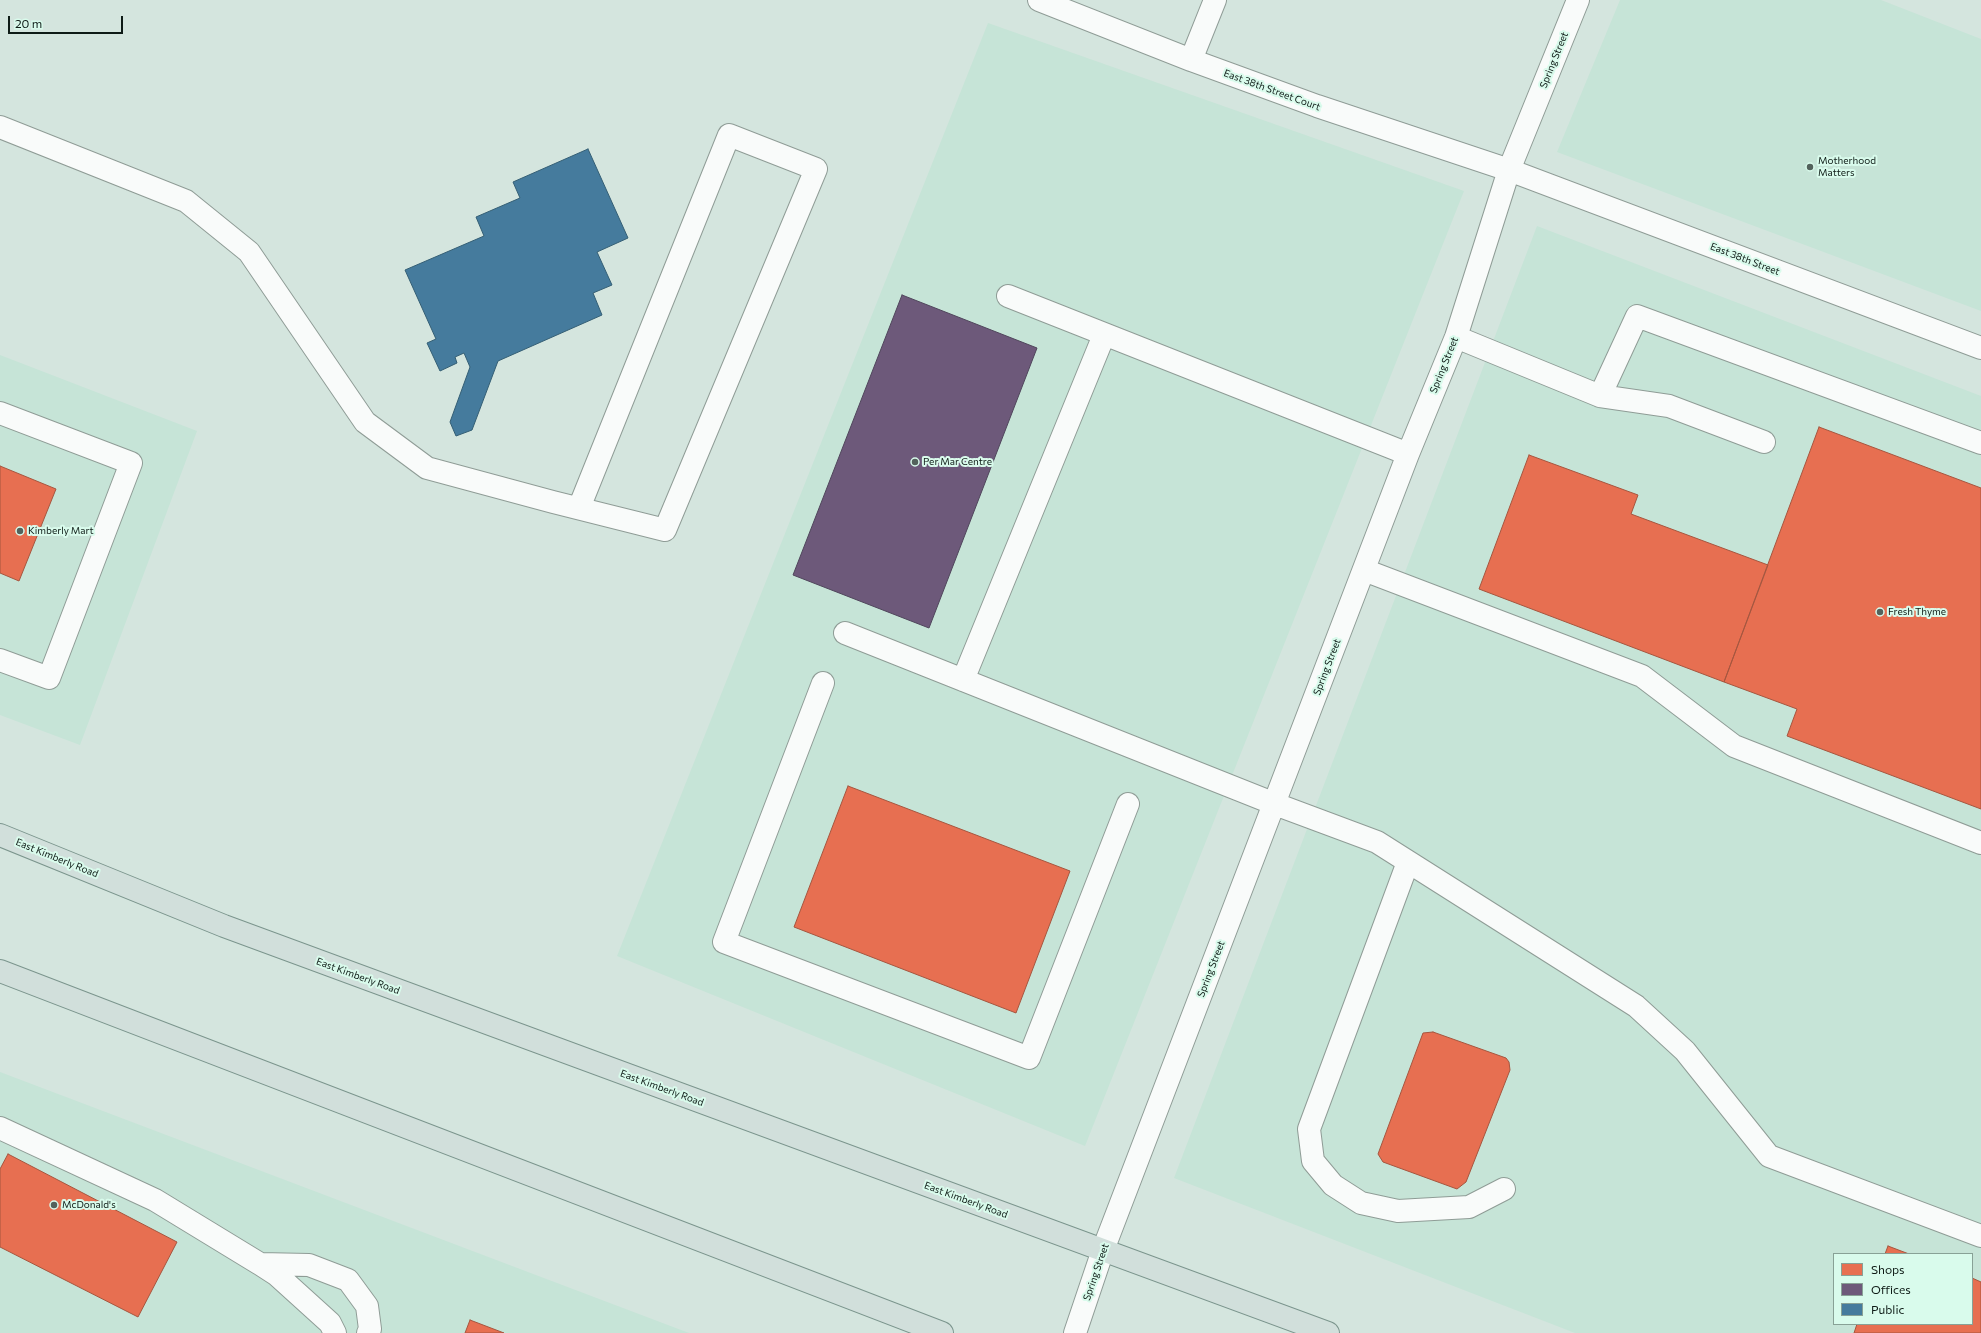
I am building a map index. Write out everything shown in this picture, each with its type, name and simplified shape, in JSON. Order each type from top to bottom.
[{"type":"main road","name":"East Kimberly Road","points":[[0,835],[224,926],[1328,1333]]},
{"type":"main road","points":[[0,971],[942,1333]]},
{"type":"street","name":"East 38th Street Court","points":[[1038,0],[1191,60],[1317,106],[1509,170]]},
{"type":"street","points":[[1191,60],[1215,0]]},
{"type":"street","name":"Spring Street","points":[[1075,1333],[1104,1250],[1408,454],[1456,337],[1509,170],[1578,0]]},
{"type":"street","points":[[0,127],[186,201],[249,252],[364,422],[427,468],[579,508],[665,530],[816,169],[729,134],[579,508]]},
{"type":"street","name":"East 38th Street","points":[[1509,170],[1981,348]]},
{"type":"street","points":[[1008,296],[1408,454]]},
{"type":"street","points":[[1600,396],[1636,316],[1981,443]]},
{"type":"street","points":[[963,680],[1104,335]]},
{"type":"street","points":[[1456,337],[1600,396],[1669,406],[1764,442]]},
{"type":"street","points":[[0,413],[131,464],[49,678],[0,660]]},
{"type":"street","points":[[1364,570],[1642,676],[1734,746],[1981,842]]},
{"type":"street","points":[[845,633],[1275,804],[1377,842],[1636,1006],[1685,1051],[1769,1156],[1981,1236]]},
{"type":"street","points":[[823,683],[724,942],[1029,1058],[1128,804]]},
{"type":"street","points":[[1408,862],[1309,1129],[1313,1161],[1333,1185],[1361,1203],[1398,1212],[1469,1207],[1504,1189]]},
{"type":"street","points":[[0,1128],[155,1200],[277,1274],[330,1323],[335,1333]]},
{"type":"street","points":[[260,1264],[309,1265],[348,1280],[367,1306],[370,1329],[368,1333]]},
{"type":"shaded area","points":[[1620,0],[1881,0],[1981,39],[1981,311],[1557,152]]},
{"type":"shaded area","points":[[988,23],[1464,191],[1085,1146],[617,956]]},
{"type":"shaded area","points":[[1537,226],[1981,396],[1981,1333],[1575,1333],[1174,1178]]},
{"type":"shaded area","points":[[0,355],[197,431],[80,745],[0,715]]},
{"type":"shaded area","points":[[0,1072],[689,1333],[0,1333]]},
{"type":"building: Shops","points":[[1819,427],[1981,488],[1981,809],[1787,736],[1797,709],[1724,682]]},
{"type":"building: Shops","points":[[1529,455],[1638,495],[1631,514],[1768,565],[1724,682],[1479,589]]},
{"type":"building: Shops","name":"Kimberly Mart","points":[[0,466],[56,489],[19,581],[0,573]]},
{"type":"building: Shops","points":[[848,786],[1070,871],[1016,1013],[794,927]]},
{"type":"building: Shops","points":[[1433,1032],[1506,1058],[1509,1062],[1510,1070],[1466,1182],[1457,1189],[1383,1162],[1378,1154],[1423,1033]]},
{"type":"building: Shops","name":"McDonald's","points":[[8,1154],[177,1242],[138,1317],[0,1247],[0,1169]]},
{"type":"building: Shops","points":[[1888,1246],[1906,1253],[1885,1253]]},
{"type":"building: Shops","points":[[1973,1278],[1981,1282],[1981,1333],[1854,1333],[1857,1325],[1973,1325]]},
{"type":"building: Shops","points":[[470,1320],[504,1333],[465,1333]]},
{"type":"building: Offices","name":"Per Mar Centre","points":[[902,295],[1037,348],[929,628],[793,575]]},
{"type":"building: Public","points":[[588,149],[628,238],[597,252],[612,285],[593,293],[602,315],[498,361],[472,430],[456,436],[450,422],[470,367],[464,353],[455,357],[457,363],[440,371],[427,343],[436,339],[405,270],[484,236],[476,217],[520,198],[513,182]]},
{"type":"place","name":"Motherhood Matters","points":[[1810,167]]},
{"type":"place","name":"Per Mar Centre","points":[[915,462]]},
{"type":"place","name":"Kimberly Mart","points":[[20,531]]},
{"type":"place","name":"Fresh Thyme","points":[[1880,612]]},
{"type":"place","name":"McDonald's","points":[[54,1205]]}]
